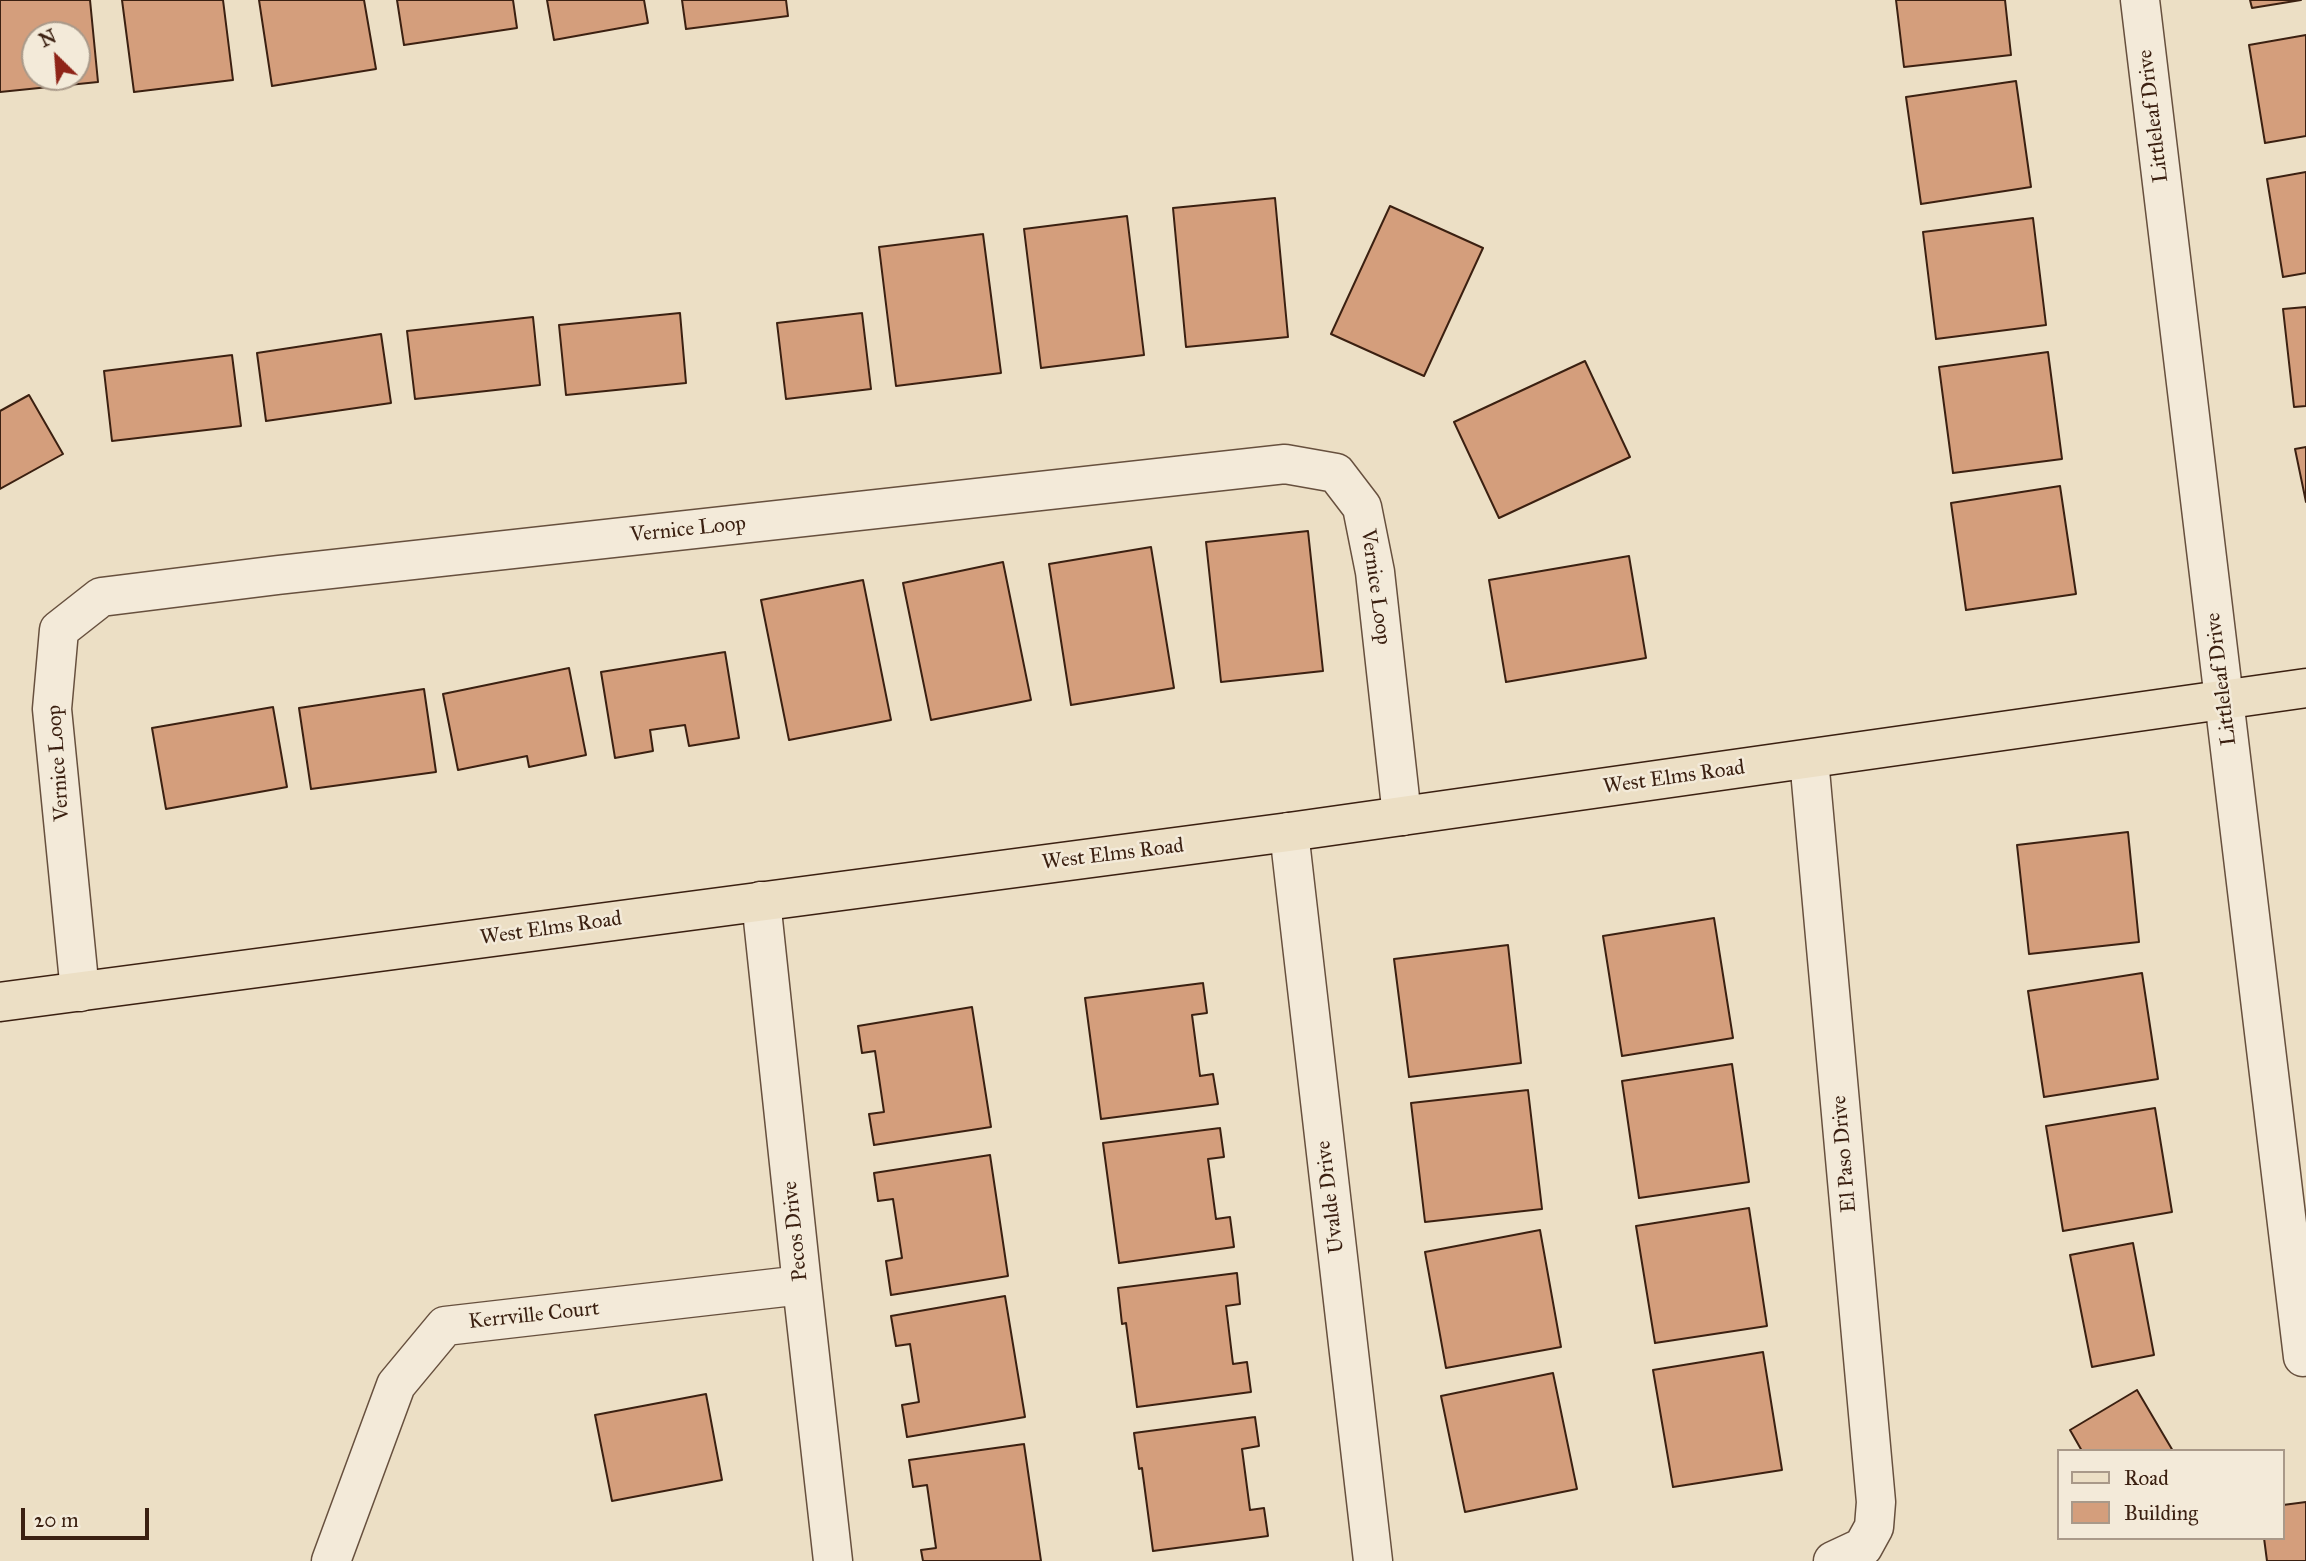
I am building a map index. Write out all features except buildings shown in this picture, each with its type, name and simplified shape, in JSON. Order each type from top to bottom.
[{"type":"main road","name":"West Elms Road","points":[[0,1002],[1289,832],[2306,688]]},
{"type":"street","name":"Littleleaf Drive","points":[[2140,0],[2303,1357]]},
{"type":"street","name":"Vernice Loop","points":[[80,992],[52,709],[59,631],[101,597],[1284,464],[1336,473],[1362,506],[1375,572],[1402,816]]},
{"type":"street","name":"El Paso Drive","points":[[1809,759],[1876,1503],[1874,1527],[1848,1554]]},
{"type":"street","name":"Uvalde Drive","points":[[1289,832],[1373,1561]]},
{"type":"street","name":"Pecos Drive","points":[[761,901],[833,1561]]},
{"type":"street","name":"Kerrville Court","points":[[331,1561],[396,1385],[445,1326],[802,1285]]}]
